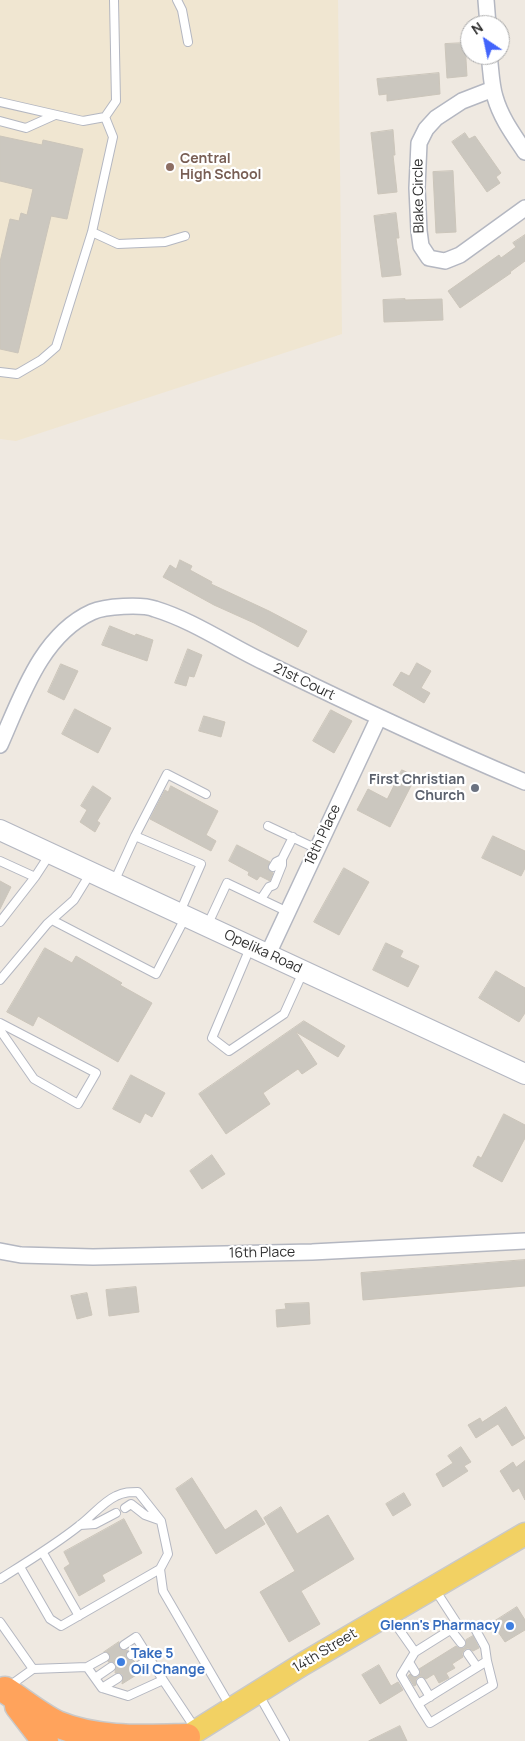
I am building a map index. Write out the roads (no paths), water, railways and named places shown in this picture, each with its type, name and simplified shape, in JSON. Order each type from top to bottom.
[{"type":"highway","points":[[2,1687],[56,1723],[91,1735],[136,1738],[187,1738]]},
{"type":"highway","points":[[2,1687],[45,1741]]},
{"type":"main road","name":"Opelika Road","points":[[0,830],[525,1074]]},
{"type":"main road","name":"14th Street","points":[[187,1738],[258,1692],[388,1613],[525,1534]]},
{"type":"street","points":[[486,0],[487,15]]},
{"type":"street","points":[[490,65],[493,89],[500,111],[506,125],[525,152]]},
{"type":"street","name":"Blake Circle","points":[[493,89],[462,101],[442,114],[426,129],[419,143],[418,206],[421,246],[429,258],[445,262],[460,255],[525,208]]},
{"type":"street","name":"21st Court","points":[[0,745],[39,661],[68,626],[81,617],[109,606],[154,608],[195,625],[260,660],[379,717],[525,782]]},
{"type":"street","name":"18th Place","points":[[268,954],[379,717]]},
{"type":"street","name":"16th Place","points":[[0,1252],[21,1256],[93,1257],[312,1252],[525,1241]]},
{"type":"lane","points":[[0,102],[83,121],[105,117],[116,101],[114,0]]},
{"type":"lane","points":[[177,0],[182,10],[188,42]]},
{"type":"lane","points":[[0,121],[26,128],[55,115]]},
{"type":"lane","points":[[0,372],[17,374],[41,360],[56,347],[92,232],[113,138],[105,117]]},
{"type":"lane","points":[[92,232],[118,244],[165,242],[185,236]]},
{"type":"lane","points":[[114,882],[167,774],[206,794]]},
{"type":"lane","points":[[268,826],[317,849]]},
{"type":"lane","points":[[52,920],[156,974],[183,914],[201,864],[135,836]]},
{"type":"lane","points":[[261,900],[268,883],[274,885],[282,865],[282,859],[293,837]]},
{"type":"lane","points":[[0,922],[35,877],[50,853]]},
{"type":"lane","points":[[273,867],[276,862],[282,859]]},
{"type":"lane","points":[[0,861],[35,877]]},
{"type":"lane","points":[[0,980],[52,920],[74,900],[91,872]]},
{"type":"lane","points":[[207,926],[227,883],[288,912]]},
{"type":"lane","points":[[250,946],[212,1038],[229,1051],[284,1014],[304,970]]},
{"type":"lane","points":[[0,1023],[96,1073],[78,1104],[34,1079],[0,1030]]},
{"type":"lane","points":[[0,1579],[43,1553],[114,1496],[127,1491],[138,1492],[161,1521],[168,1554],[160,1569],[60,1626],[50,1620],[20,1567]]},
{"type":"lane","points":[[125,1508],[131,1504],[145,1515],[161,1521]]},
{"type":"lane","points":[[80,1525],[95,1524],[116,1513]]},
{"type":"lane","points":[[43,1553],[79,1616]]},
{"type":"lane","points":[[160,1569],[163,1591],[232,1709]]},
{"type":"lane","points":[[433,1587],[461,1643]]},
{"type":"lane","points":[[388,1613],[414,1652]]},
{"type":"lane","points":[[0,1622],[33,1669]]},
{"type":"lane","points":[[473,1626],[485,1647],[493,1685],[430,1723],[401,1675],[414,1652],[455,1628],[473,1626]]},
{"type":"lane","points":[[124,1645],[136,1637],[163,1680],[187,1738]]},
{"type":"lane","points":[[130,1655],[142,1648]]},
{"type":"lane","points":[[468,1654],[477,1668]]},
{"type":"lane","points":[[2,1687],[33,1669],[87,1667],[105,1656]]},
{"type":"lane","points":[[138,1666],[150,1659]]},
{"type":"lane","points":[[418,1704],[487,1661]]},
{"type":"lane","points":[[409,1662],[414,1672]]},
{"type":"lane","points":[[87,1667],[102,1688],[128,1696],[163,1680]]},
{"type":"lane","points":[[95,1678],[111,1667]]},
{"type":"lane","points":[[102,1688],[118,1678]]},
{"type":"lane","points":[[421,1682],[430,1697]]},
{"type":"lane","points":[[258,1692],[286,1741]]},
{"type":"place","name":"Central High School","points":[[170,167]]},
{"type":"place","name":"First Christian Church","points":[[475,788]]},
{"type":"place","name":"Glenn's Pharmacy","points":[[510,1626]]},
{"type":"place","name":"Take 5 Oil Change","points":[[121,1662]]}]
